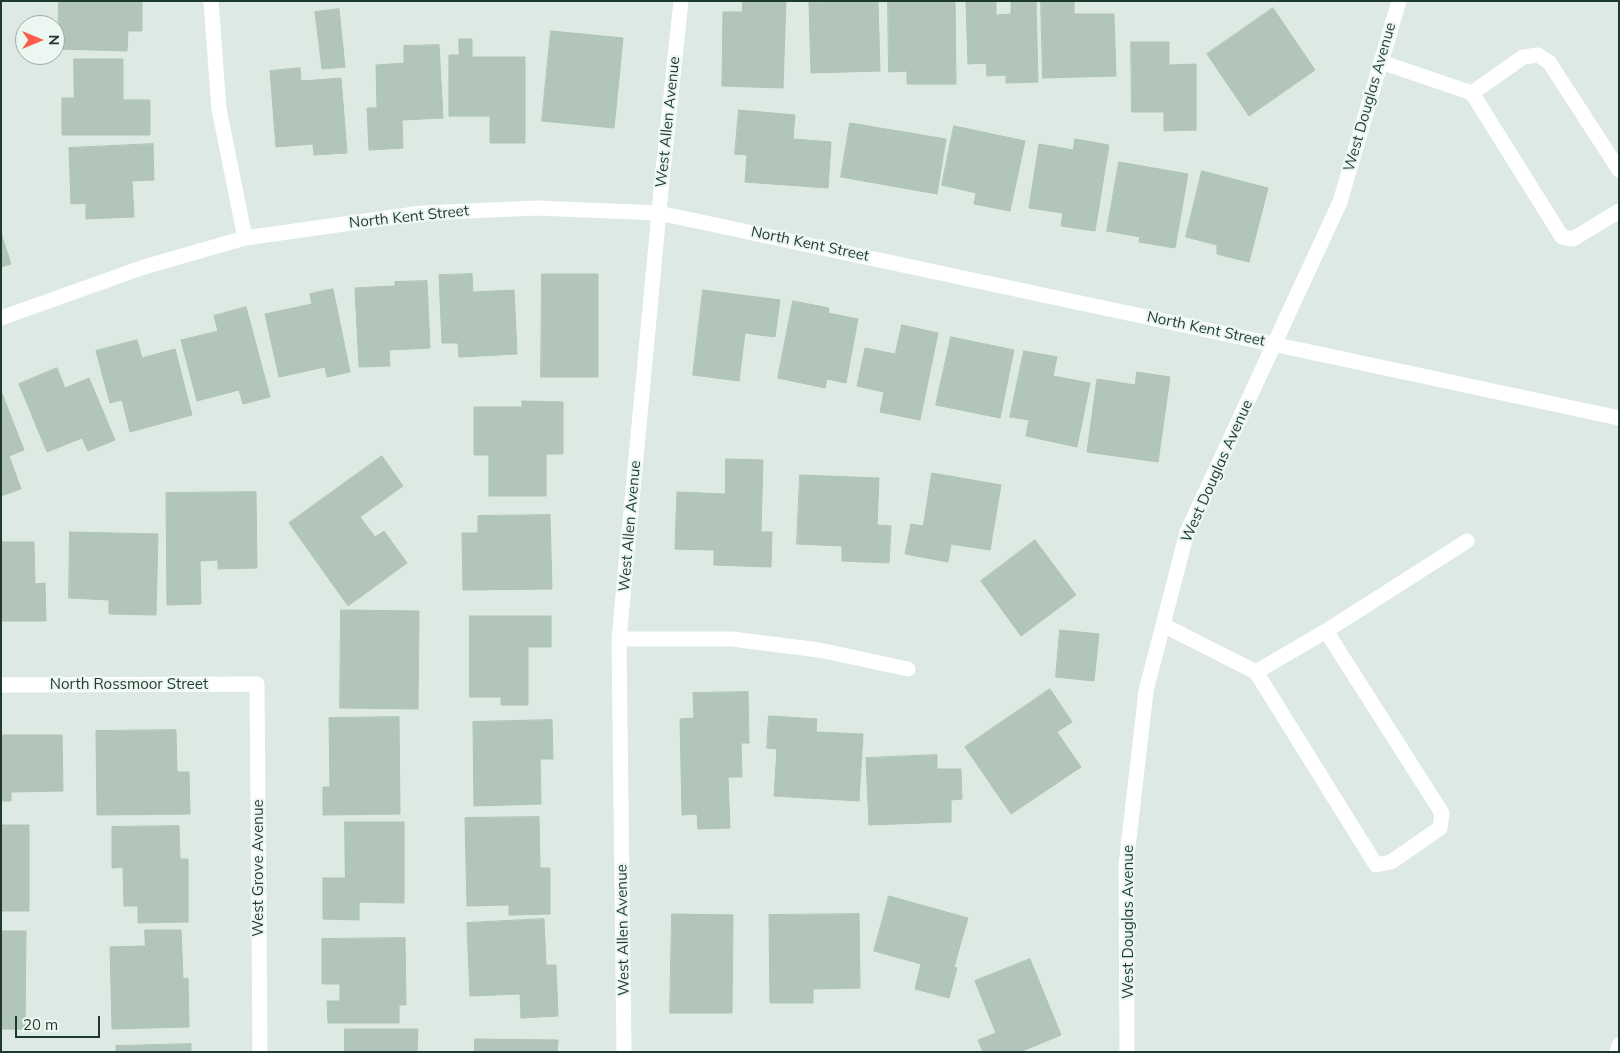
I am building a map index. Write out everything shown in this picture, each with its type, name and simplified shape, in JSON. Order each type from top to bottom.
[{"type":"street","points":[[211,1],[219,109],[244,238]]},
{"type":"street","name":"West Allen Avenue","points":[[624,1052],[619,638],[681,1]]},
{"type":"street","name":"West Douglas Avenue","points":[[1127,1052],[1126,866],[1146,691],[1163,625],[1187,532],[1340,202],[1398,1]]},
{"type":"street","points":[[1472,93],[1523,57],[1538,56],[1549,62],[1619,170]]},
{"type":"street","points":[[1380,62],[1472,93],[1562,237],[1573,239],[1619,211]]},
{"type":"street","name":"North Kent Street","points":[[1,318],[144,267],[244,238],[422,213],[537,208],[659,213],[1619,418]]},
{"type":"street","points":[[1256,672],[1467,541]]},
{"type":"street","points":[[1163,625],[1256,672],[1376,866],[1391,862],[1440,828],[1442,813],[1326,630]]},
{"type":"street","points":[[619,638],[732,639],[819,650],[908,669]]},
{"type":"street","name":"North Rossmoor Street","points":[[1,685],[257,684]]},
{"type":"street","name":"West Grove Avenue","points":[[257,684],[260,1052]]},
{"type":"street","points":[[1617,1052],[1619,1045]]},
{"type":"building","points":[[59,1],[142,1],[142,31],[128,31],[127,51],[65,49],[65,15],[59,15]]},
{"type":"building","points":[[743,1],[786,1],[783,88],[722,86],[723,12],[742,12]]},
{"type":"building","points":[[878,1],[880,71],[811,73],[809,3]]},
{"type":"building","points":[[888,1],[955,1],[956,84],[907,84],[907,71],[889,72]]},
{"type":"building","points":[[996,1],[996,15],[1011,14],[1011,2],[1036,1],[1038,82],[1006,83],[1006,75],[987,76],[986,63],[968,64],[966,2]]},
{"type":"building","points":[[1041,1],[1074,1],[1074,14],[1114,14],[1116,76],[1043,78]]},
{"type":"building","points":[[1273,8],[1315,70],[1249,116],[1207,54]]},
{"type":"building","points":[[339,9],[345,67],[322,69],[315,12]]},
{"type":"building","points":[[551,31],[623,38],[614,128],[542,121]]},
{"type":"building","points":[[459,39],[472,39],[472,57],[525,57],[525,143],[490,143],[490,116],[449,116],[449,55],[459,55]]},
{"type":"building","points":[[1131,42],[1169,42],[1169,65],[1196,64],[1196,130],[1164,131],[1164,112],[1132,112]]},
{"type":"building","points":[[439,45],[443,118],[402,120],[403,148],[369,150],[367,108],[377,108],[376,65],[404,63],[404,46]]},
{"type":"building","points":[[74,59],[123,59],[123,100],[150,100],[150,135],[62,135],[62,98],[74,98]]},
{"type":"building","points":[[300,68],[301,81],[341,78],[347,153],[314,155],[313,144],[276,147],[270,71]]},
{"type":"building","points":[[739,110],[795,115],[793,139],[831,142],[828,188],[745,182],[747,155],[735,154]]},
{"type":"building","points":[[850,123],[946,139],[937,194],[841,177]]},
{"type":"building","points":[[954,126],[1025,141],[1010,211],[974,204],[976,193],[942,185]]},
{"type":"building","points":[[1075,139],[1109,145],[1095,231],[1061,226],[1063,213],[1029,208],[1039,144],[1073,150]]},
{"type":"building","points":[[153,144],[154,180],[132,181],[134,217],[86,219],[86,203],[71,204],[69,148]]},
{"type":"building","points":[[1119,162],[1188,174],[1175,248],[1139,242],[1140,237],[1107,231]]},
{"type":"building","points":[[1202,171],[1268,188],[1249,262],[1217,254],[1217,245],[1186,237]]},
{"type":"building","points":[[1,233],[11,264],[1,267]]},
{"type":"building","points":[[472,274],[473,292],[514,290],[517,354],[459,357],[458,343],[442,343],[439,275]]},
{"type":"building","points":[[542,274],[598,274],[598,377],[541,377]]},
{"type":"building","points":[[427,281],[430,348],[389,350],[390,366],[359,367],[355,288],[395,286],[395,282]]},
{"type":"building","points":[[333,289],[350,372],[327,377],[325,367],[279,377],[265,314],[312,304],[310,294]]},
{"type":"building","points":[[703,290],[780,300],[775,337],[745,333],[739,381],[693,375]]},
{"type":"building","points":[[793,301],[829,308],[828,313],[858,319],[846,383],[827,379],[825,388],[778,378]]},
{"type":"building","points":[[246,307],[270,397],[243,404],[239,390],[197,401],[181,340],[218,331],[214,316]]},
{"type":"building","points":[[902,325],[938,333],[920,420],[880,412],[884,392],[857,386],[865,348],[895,354]]},
{"type":"building","points":[[951,337],[1014,350],[1000,418],[936,405]]},
{"type":"building","points":[[137,340],[142,358],[175,349],[192,415],[130,432],[122,400],[110,403],[96,351]]},
{"type":"building","points":[[1024,351],[1057,357],[1053,376],[1090,383],[1077,447],[1026,436],[1029,420],[1010,417]]},
{"type":"building","points":[[57,368],[65,388],[89,378],[115,440],[88,451],[82,438],[47,452],[19,384]]},
{"type":"building","points":[[1137,372],[1170,377],[1158,462],[1087,452],[1097,379],[1135,385]]},
{"type":"building","points":[[1,391],[24,450],[9,456],[21,489],[1,496]]},
{"type":"building","points":[[522,401],[563,402],[563,454],[546,454],[546,496],[489,496],[489,455],[474,455],[474,407],[522,407]]},
{"type":"building","points":[[382,456],[403,486],[360,517],[375,537],[384,531],[407,563],[348,606],[289,523]]},
{"type":"building","points":[[726,459],[763,460],[761,532],[772,532],[771,567],[714,565],[714,550],[675,549],[677,492],[725,494]]},
{"type":"building","points":[[932,473],[1001,485],[990,550],[951,544],[948,562],[905,554],[911,524],[923,526]]},
{"type":"building","points":[[800,475],[879,478],[877,525],[891,526],[889,563],[842,561],[842,546],[797,544]]},
{"type":"building","points":[[256,492],[257,568],[218,569],[218,560],[200,561],[201,604],[167,605],[166,493]]},
{"type":"building","points":[[550,515],[552,589],[463,590],[462,533],[478,533],[478,516]]},
{"type":"building","points":[[70,532],[158,534],[156,615],[109,614],[109,600],[69,598]]},
{"type":"building","points":[[1035,540],[1076,595],[1021,636],[981,581]]},
{"type":"building","points":[[1,542],[34,542],[35,584],[45,583],[46,621],[1,621]]},
{"type":"building","points":[[341,610],[419,611],[418,709],[340,708]]},
{"type":"building","points":[[470,616],[551,616],[551,647],[528,647],[528,705],[501,705],[501,697],[470,697]]},
{"type":"building","points":[[1060,630],[1099,634],[1094,681],[1056,677]]},
{"type":"building","points":[[1050,689],[1072,722],[1057,732],[1081,767],[1011,814],[965,747]]},
{"type":"building","points":[[748,692],[749,743],[741,743],[742,777],[728,777],[730,828],[698,829],[697,814],[682,815],[680,719],[694,718],[693,693]]},
{"type":"building","points":[[769,716],[817,719],[816,732],[863,734],[859,801],[774,796],[777,749],[767,748]]},
{"type":"building","points":[[399,717],[400,814],[323,815],[323,787],[330,787],[329,718]]},
{"type":"building","points":[[552,720],[553,759],[540,759],[541,804],[474,806],[473,722]]},
{"type":"building","points":[[176,730],[177,772],[189,772],[190,814],[97,815],[96,731]]},
{"type":"building","points":[[1,735],[62,735],[63,791],[11,792],[11,801],[1,801]]},
{"type":"building","points":[[937,755],[937,769],[961,769],[962,799],[951,800],[951,822],[869,825],[866,758]]},
{"type":"building","points":[[539,817],[540,868],[550,868],[550,914],[509,915],[509,905],[467,906],[465,818]]},
{"type":"building","points":[[345,822],[404,822],[404,903],[359,902],[359,920],[323,919],[323,878],[345,878]]},
{"type":"building","points":[[1,825],[29,825],[29,911],[1,911]]},
{"type":"building","points":[[179,826],[180,859],[188,859],[188,922],[138,923],[138,906],[124,906],[123,867],[112,868],[112,827]]},
{"type":"building","points":[[889,896],[968,918],[954,967],[957,968],[949,998],[915,989],[921,964],[874,951]]},
{"type":"building","points":[[672,914],[733,915],[732,1013],[670,1013]]},
{"type":"building","points":[[859,914],[860,988],[813,989],[813,1003],[770,1003],[769,915]]},
{"type":"building","points":[[544,919],[546,965],[556,965],[558,1016],[521,1018],[520,994],[470,996],[467,923]]},
{"type":"building","points":[[145,930],[181,930],[183,979],[188,978],[189,1027],[112,1029],[110,947],[145,946]]},
{"type":"building","points":[[1,931],[26,931],[25,1029],[1,1029]]},
{"type":"building","points":[[405,938],[406,1005],[399,1005],[399,1023],[328,1023],[327,1001],[340,1001],[340,984],[322,984],[322,939]]},
{"type":"building","points":[[1030,959],[1061,1035],[1020,1052],[983,1052],[978,1040],[996,1033],[975,981]]},
{"type":"building","points":[[345,1029],[418,1029],[417,1052],[345,1052]]},
{"type":"building","points":[[475,1039],[558,1040],[557,1052],[475,1052]]},
{"type":"building","points":[[191,1044],[191,1052],[116,1052],[116,1046]]}]
